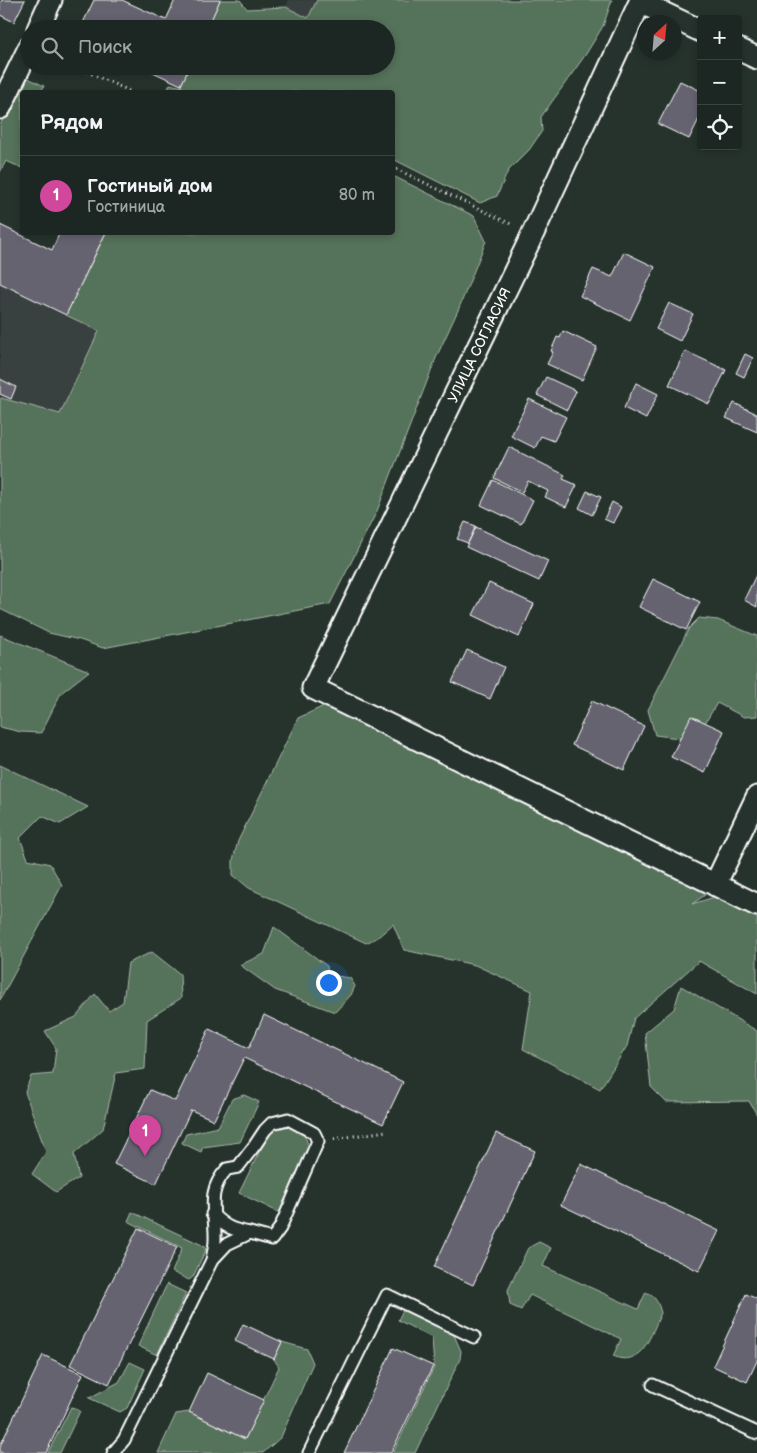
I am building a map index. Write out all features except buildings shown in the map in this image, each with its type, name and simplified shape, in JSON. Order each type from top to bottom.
[{"type":"street","points":[[42,20],[51,0]]},
{"type":"street","points":[[640,1],[697,29]]},
{"type":"street","name":"УЛИЦА СОГЛАСИЯ","points":[[640,1],[532,234],[313,688],[715,885]]},
{"type":"street","points":[[742,51],[757,58]]},
{"type":"street","points":[[0,108],[20,67]]},
{"type":"street","points":[[757,798],[715,885],[757,905]]},
{"type":"lane","points":[[113,1453],[124,1440],[212,1260],[215,1240],[212,1214],[213,1193],[220,1177],[227,1169],[238,1167],[272,1123],[288,1119],[314,1133],[318,1141],[280,1228],[272,1239],[235,1231],[222,1224],[212,1214]]},
{"type":"lane","points":[[212,1260],[228,1244],[250,1233]]},
{"type":"lane","points":[[309,1453],[387,1295],[474,1336]]},
{"type":"lane","points":[[653,1385],[757,1433]]},
{"type":"path","points":[[94,75],[128,90]]},
{"type":"path","points":[[395,168],[532,234]]},
{"type":"path","points":[[318,1141],[386,1130]]},
{"type":"shaded area","points":[[289,0],[317,0],[308,18],[286,7]]},
{"type":"shaded area","points":[[0,283],[99,331],[60,414],[2,398],[0,400]]},
{"type":"green space","points":[[220,0],[240,0],[247,9],[286,7],[308,18],[317,0],[612,0],[603,26],[586,54],[541,117],[542,131],[529,150],[508,171],[497,196],[480,203],[395,160],[395,90],[168,89],[170,84],[182,87],[181,85],[186,75],[395,75],[395,20],[211,20]]},
{"type":"green space","points":[[24,76],[44,86],[42,90],[20,90],[20,167],[6,161],[0,172],[0,125]]},
{"type":"green space","points":[[395,177],[474,216],[486,241],[459,308],[436,358],[377,511],[330,604],[103,648],[80,640],[49,633],[0,609],[0,400],[1,398],[60,414],[99,331],[66,315],[105,235],[395,235]]},
{"type":"green space","points":[[699,618],[718,620],[757,636],[757,716],[744,717],[717,703],[695,740],[655,735],[648,710],[689,628]]},
{"type":"green space","points":[[0,635],[89,671],[61,693],[41,733],[21,732],[0,727]]},
{"type":"green space","points":[[322,707],[342,708],[704,869],[705,895],[692,904],[721,895],[757,912],[757,994],[699,961],[634,1018],[627,1046],[600,1089],[523,1049],[532,991],[475,965],[404,950],[393,924],[378,937],[366,943],[249,888],[233,875],[233,860],[238,841],[298,718]]},
{"type":"green space","points":[[0,765],[88,807],[60,824],[42,816],[20,838],[28,859],[50,864],[62,885],[0,1000]]},
{"type":"green space","points":[[274,927],[327,966],[328,973],[350,978],[355,986],[351,995],[335,1012],[275,990],[240,965],[264,954]]},
{"type":"green space","points":[[152,952],[180,974],[181,998],[147,1020],[145,1069],[116,1073],[103,1129],[74,1154],[79,1178],[56,1192],[32,1174],[46,1152],[25,1092],[31,1076],[53,1074],[56,1048],[45,1031],[76,1017],[95,994],[109,1011],[123,1002],[128,963]]},
{"type":"green space","points":[[681,986],[757,1031],[757,1115],[749,1101],[666,1102],[651,1087],[645,1033],[674,1009]]},
{"type":"green space","points":[[244,1095],[259,1102],[240,1142],[203,1147],[201,1152],[182,1143],[186,1134],[218,1127],[232,1099]]},
{"type":"green space","points":[[281,1126],[297,1128],[301,1131],[304,1134],[309,1150],[282,1214],[239,1193],[267,1136],[274,1129]]},
{"type":"green space","points":[[132,1212],[202,1245],[206,1249],[193,1277],[189,1280],[172,1272],[182,1248],[128,1221]]},
{"type":"green space","points":[[539,1242],[551,1248],[543,1266],[638,1309],[646,1292],[654,1298],[658,1303],[661,1313],[649,1339],[638,1354],[631,1358],[623,1359],[613,1356],[621,1339],[530,1295],[521,1310],[510,1305],[508,1290],[528,1248]]},
{"type":"green space","points":[[167,1284],[186,1293],[157,1355],[138,1346]]},
{"type":"green space","points":[[403,1310],[454,1335],[461,1351],[460,1359],[415,1453],[393,1453],[434,1367],[432,1338],[398,1320]]},
{"type":"green space","points":[[282,1342],[307,1349],[313,1363],[281,1437],[263,1453],[158,1453],[176,1414],[189,1412],[245,1439],[279,1367],[274,1359]]},
{"type":"green space","points":[[130,1362],[145,1369],[127,1408],[120,1412],[89,1398],[119,1382]]},
{"type":"green space","points":[[71,1407],[80,1411],[60,1453],[48,1453]]},
{"type":"place","name":"Гостиный дом","points":[[145,1156]]}]
